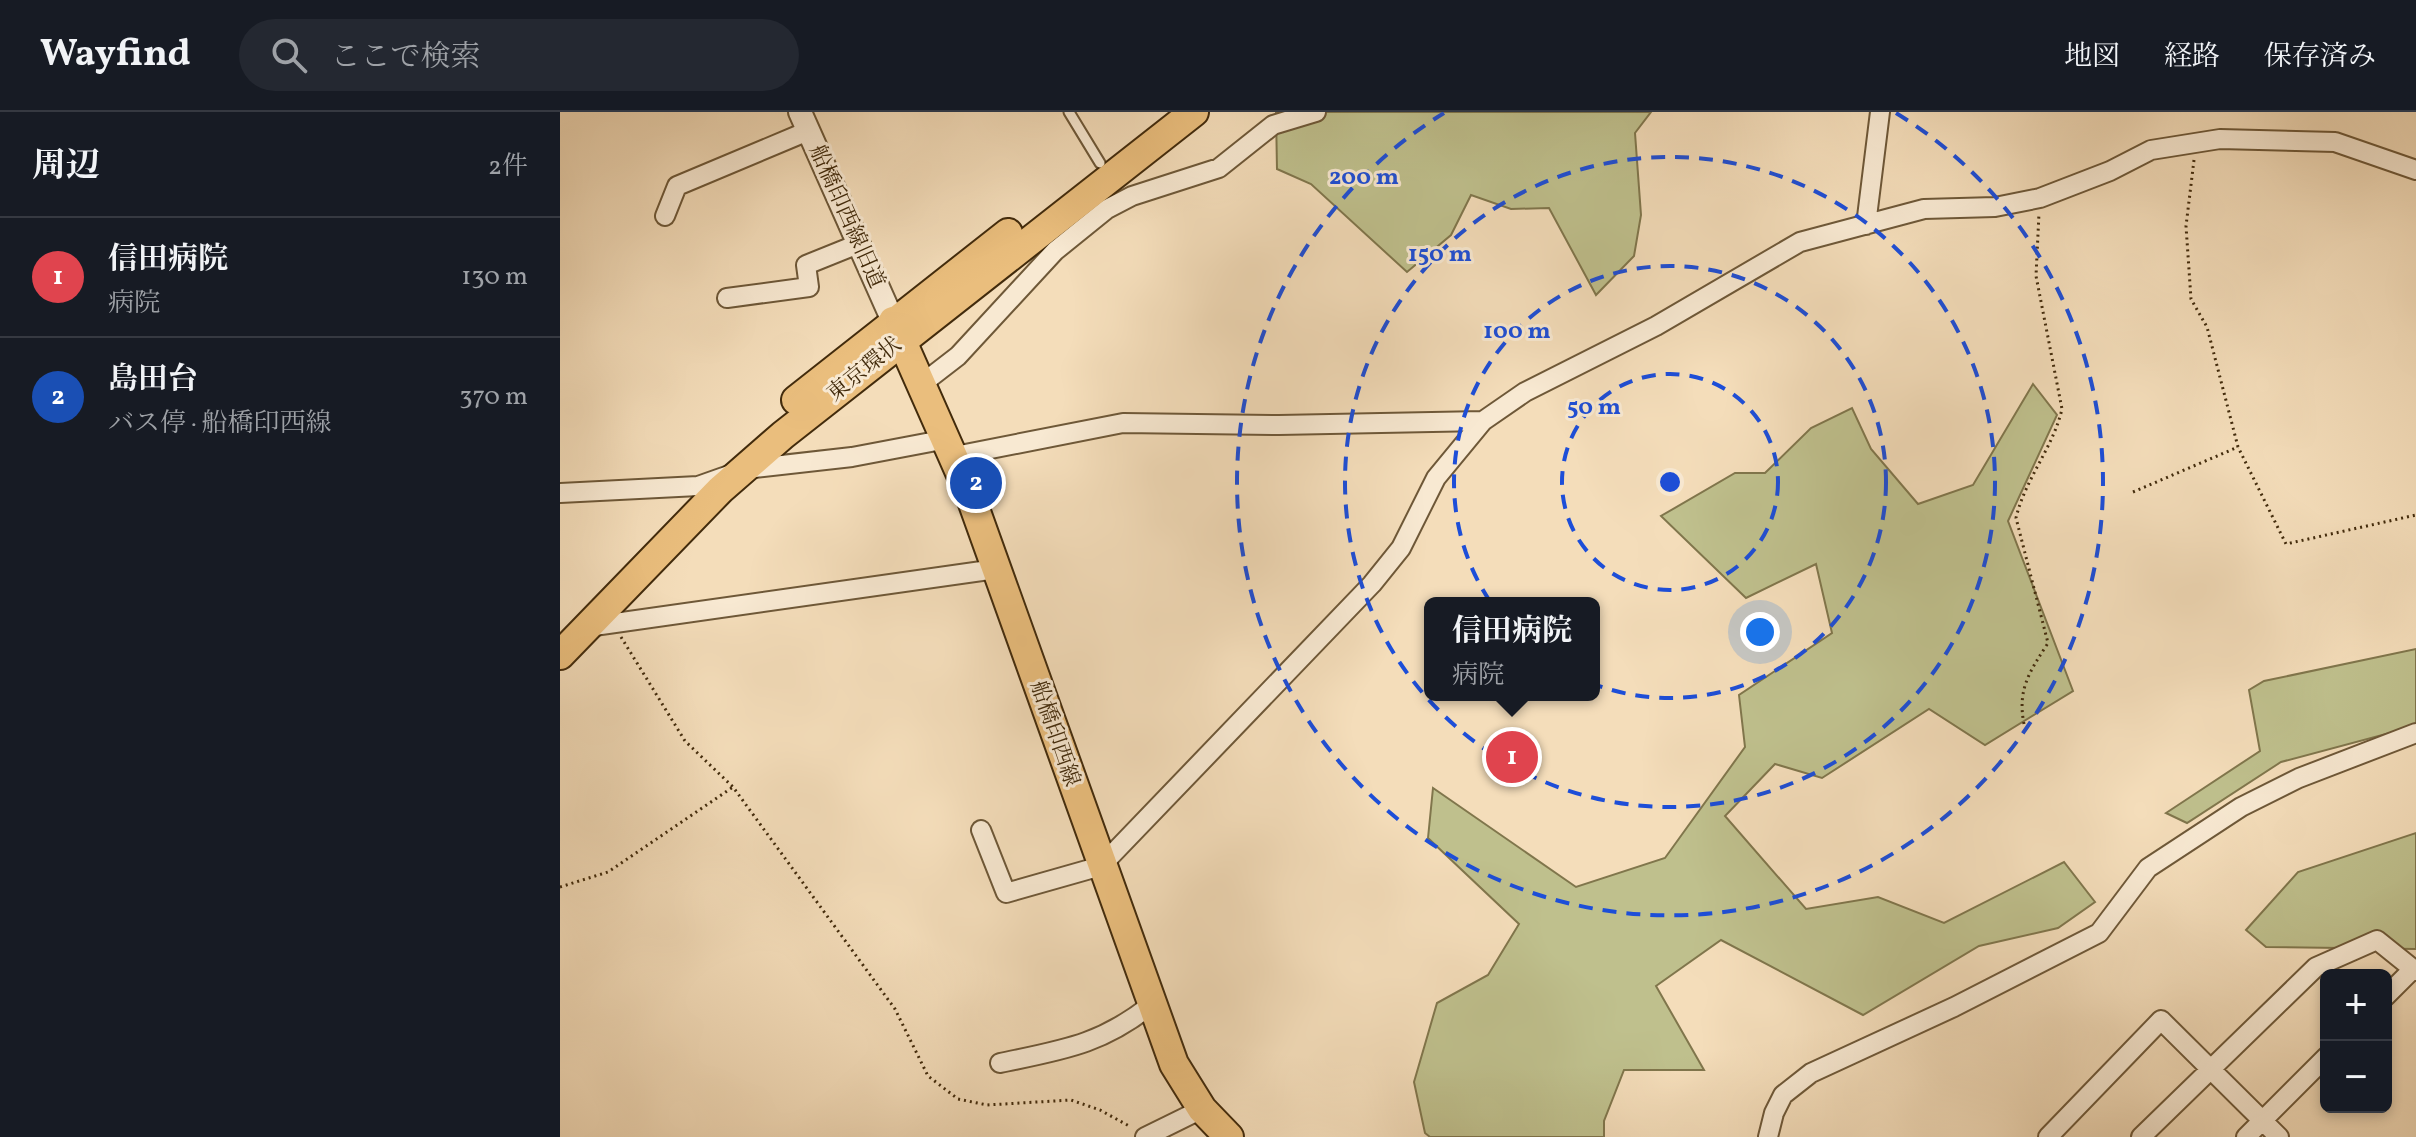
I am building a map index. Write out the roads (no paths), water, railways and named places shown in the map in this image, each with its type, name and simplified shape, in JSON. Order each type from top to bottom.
[{"type":"main road","name":"東京環状","points":[[574,637],[720,490],[897,331],[1165,112]]},
{"type":"main road","name":"東京環状","points":[[574,637],[698,486],[897,331],[1194,112]]},
{"type":"main road","name":"船橋印西線","points":[[897,331],[951,447],[1174,1064],[1202,1109],[1229,1137]]},
{"type":"street","points":[[923,383],[958,356],[1055,251],[1107,209],[1132,196],[1219,168],[1273,125],[1316,112]]},
{"type":"street","points":[[1866,225],[1880,112]]},
{"type":"street","name":"船橋印西線旧道","points":[[804,121],[897,331]]},
{"type":"street","points":[[665,216],[677,186],[804,121]]},
{"type":"street","points":[[981,830],[1006,893],[1101,866],[1372,584],[1401,548],[1436,478],[1483,421],[1525,392],[1656,326],[1800,242],[1924,209],[1995,207],[2040,198],[2110,171],[2151,150],[2220,139],[2335,142],[2416,170]]},
{"type":"street","points":[[727,298],[809,287],[806,265],[858,244]]},
{"type":"street","points":[[560,493],[698,486],[746,469],[951,447],[1123,423],[1264,426],[1483,421]]},
{"type":"street","points":[[574,637],[996,569]]},
{"type":"street","points":[[1768,1137],[1774,1113],[1794,1083],[2099,933],[2107,928],[2148,868],[2241,807],[2299,778],[2416,733]]},
{"type":"street","points":[[2141,1137],[2316,967],[2377,940],[2415,970],[2392,991]]},
{"type":"street","points":[[1000,1063],[1072,1048],[1122,1028],[1152,1004]]},
{"type":"street","points":[[2048,1137],[2161,1020],[2279,1137]]},
{"type":"street","points":[[2246,1137],[2320,1063]]},
{"type":"street","points":[[1147,1135],[1202,1109]]},
{"type":"lane","points":[[1069,112],[1100,163]]},
{"type":"place","name":"島田台","points":[[976,483]]},
{"type":"place","name":"信田病院","points":[[1512,757]]}]
